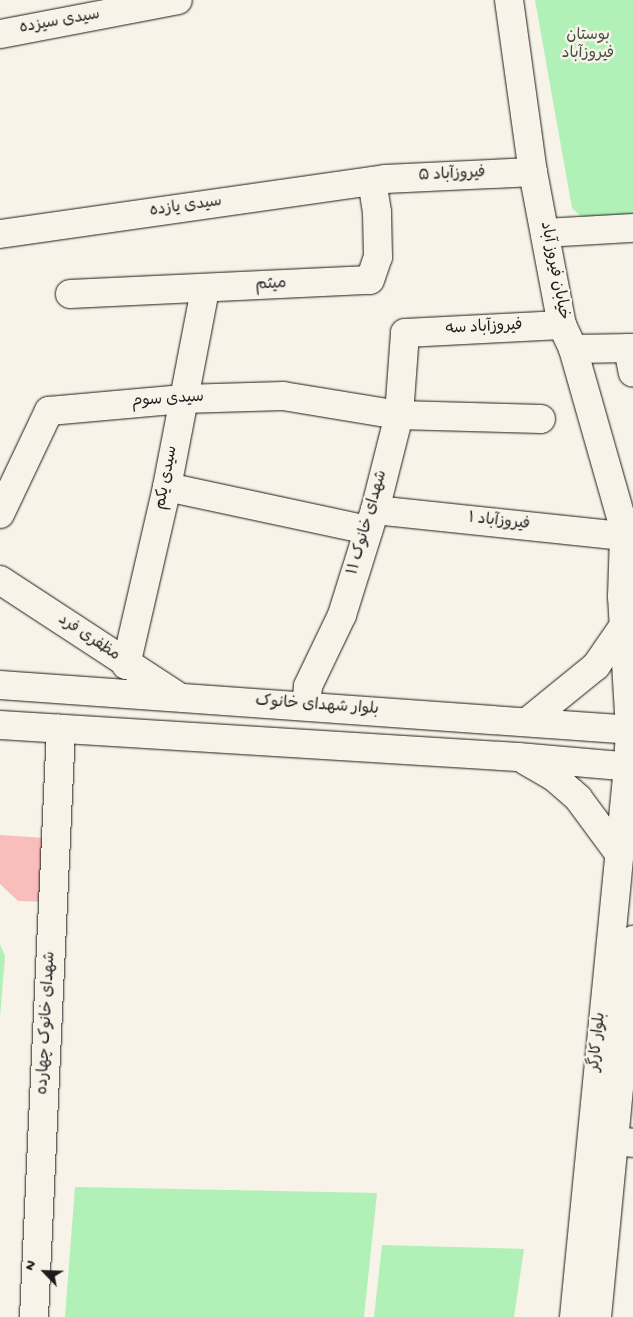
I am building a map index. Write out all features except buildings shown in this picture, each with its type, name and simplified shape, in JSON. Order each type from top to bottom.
[{"type":"street","name":"سیدی سیزده","points":[[0,34],[178,0]]},
{"type":"street","name":"خیابان فیروز آباد","points":[[509,0],[534,172],[562,324],[573,349],[628,547],[625,624]]},
{"type":"street","name":"فیروزآباد ۵","points":[[372,181],[534,172]]},
{"type":"street","name":"سیدی یازده","points":[[0,234],[372,181]]},
{"type":"street","name":"میثم","points":[[70,294],[205,290],[370,280],[378,257],[377,212],[372,181]]},
{"type":"street","points":[[545,233],[633,228]]},
{"type":"street","name":"سیدی یکم","points":[[126,665],[167,487],[205,290]]},
{"type":"street","name":"فیروزآباد سه","points":[[405,333],[562,324]]},
{"type":"street","name":"شهدای خانوک ۱۱","points":[[306,706],[308,686],[342,615],[372,520],[400,415],[405,333]]},
{"type":"street","points":[[573,349],[631,357]]},
{"type":"street","name":"سیدی سوم","points":[[0,514],[49,410],[183,399],[283,396],[400,415],[541,418]]},
{"type":"street","name":"فیروزآباد ۱","points":[[167,487],[372,520],[628,547]]},
{"type":"street","name":"مظفری فرد","points":[[0,580],[126,665],[177,696]]},
{"type":"street","points":[[527,722],[596,666],[625,624]]},
{"type":"street","name":"بلوار کارگر","points":[[574,1317],[618,852],[630,767],[631,730],[625,624]]},
{"type":"street","name":"بلوار شهدای خانوک","points":[[0,685],[177,696],[631,730]]},
{"type":"street","points":[[0,725],[518,757],[630,767]]},
{"type":"street","name":"شهدای خانوک چهارده","points":[[34,1317],[61,730]]},
{"type":"street","points":[[518,757],[554,776],[578,798],[618,852]]},
{"type":"street","name":"بلوار کارگر","points":[[597,1317],[623,1142],[633,940]]},
{"type":"green space","name":"بوستان فیروزآباد","points":[[535,0],[633,0],[633,218],[585,221],[572,208]]},
{"type":"green space","points":[[0,944],[5,956],[0,1017]]},
{"type":"green space","points":[[75,1187],[377,1193],[364,1317],[65,1317]]},
{"type":"green space","points":[[382,1245],[524,1249],[514,1317],[374,1317]]}]
